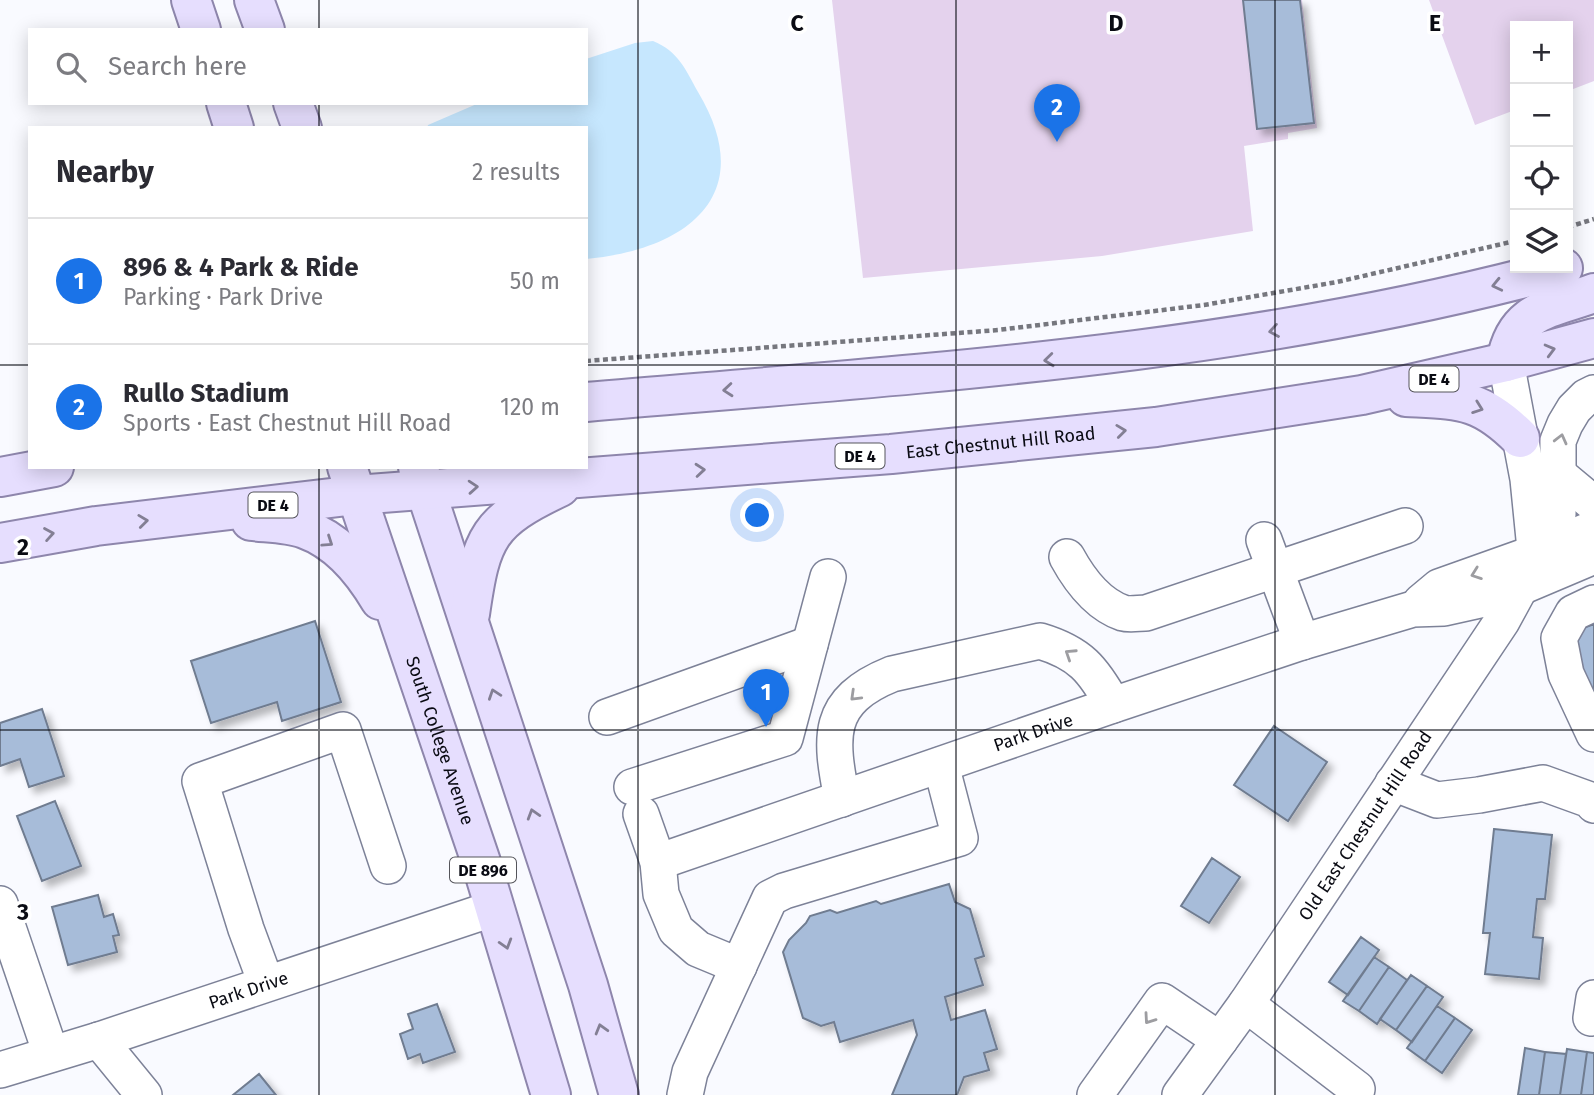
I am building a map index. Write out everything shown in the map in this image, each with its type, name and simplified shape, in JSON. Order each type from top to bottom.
[{"type":"main road","points":[[191,0],[200,28]]},
{"type":"main road","points":[[254,0],[264,28]]},
{"type":"main road","points":[[227,105],[233,126]]},
{"type":"main road","points":[[294,105],[301,126]]},
{"type":"main road","points":[[1573,265],[1594,259]]},
{"type":"main road","points":[[588,402],[796,385],[1163,348],[1242,337],[1436,300],[1543,273]]},
{"type":"main road","points":[[1506,362],[1509,348],[1526,319],[1540,311],[1594,293]]},
{"type":"main road","name":"East Chestnut Hill Road","points":[[351,481],[577,480],[1070,438],[1252,414],[1362,395],[1506,362],[1594,338]]},
{"type":"main road","points":[[588,393],[637,398]]},
{"type":"main road","points":[[1362,395],[1454,400],[1474,405],[1502,420],[1520,438]]},
{"type":"main road","points":[[0,476],[28,467]]},
{"type":"main road","points":[[0,476],[42,469]]},
{"type":"main road","points":[[422,479],[584,973],[619,1095]]},
{"type":"main road","points":[[469,619],[476,571],[485,545],[500,523],[523,505],[577,480]]},
{"type":"main road","name":"DE 4","points":[[0,543],[96,526],[191,515],[351,481]]},
{"type":"main road","name":"South College Avenue","points":[[351,481],[495,908],[551,1095]]},
{"type":"main road","name":"DE 896","points":[[191,515],[305,528],[328,541],[354,562],[374,590],[407,647]]},
{"type":"street","points":[[1506,362],[1528,479],[1534,539],[1540,551]]},
{"type":"street","name":"Old East Chestnut Hill Road","points":[[1180,1095],[1246,1004],[1502,621],[1540,551],[1555,530],[1559,514],[1558,440],[1574,409],[1586,397],[1594,394]]},
{"type":"street","points":[[1559,474],[1594,504]]},
{"type":"street","points":[[1068,557],[1080,581],[1111,606],[1126,614],[1146,613],[1269,555],[1405,526]]},
{"type":"street","name":"Park Drive","points":[[1413,609],[1439,587],[1540,551],[1594,528]]},
{"type":"street","points":[[1269,555],[1302,642]]},
{"type":"street","name":"Park Drive","points":[[658,862],[1302,642],[1413,609],[1444,608],[1521,587],[1594,556]]},
{"type":"street","points":[[739,966],[698,949],[676,930],[661,894],[658,862],[636,801],[785,738],[828,577]]},
{"type":"street","points":[[1594,604],[1573,612],[1559,638],[1566,674],[1594,734]]},
{"type":"street","points":[[1458,605],[1473,629],[1476,641],[1473,662]]},
{"type":"street","points":[[842,799],[833,753],[834,734],[842,710],[857,693],[872,682],[892,674],[1040,641],[1062,648],[1080,660],[1096,675],[1113,705]]},
{"type":"street","points":[[607,717],[810,644]]},
{"type":"street","points":[[266,983],[246,929],[200,781],[343,730],[388,866]]},
{"type":"street","points":[[685,1095],[690,1072],[770,898],[784,891],[960,838],[941,765]]},
{"type":"street","points":[[1393,783],[1437,800],[1544,783],[1590,800],[1594,805]]},
{"type":"street","points":[[0,904],[51,1054]]},
{"type":"street","name":"Park Drive","points":[[0,1070],[99,1040],[495,908]]},
{"type":"street","points":[[1095,1095],[1162,1001],[1220,1040]]},
{"type":"street","points":[[1246,1004],[1357,1088]]},
{"type":"street","points":[[99,1040],[144,1095]]},
{"type":"path","points":[[1573,225],[1594,219]]},
{"type":"path","points":[[588,361],[998,330],[1204,305],[1337,282],[1510,242]]},
{"type":"shaded area","points":[[832,0],[1302,0],[1317,128],[1288,133],[1288,139],[1244,146],[1253,231],[1102,256],[863,278]]},
{"type":"shaded area","points":[[1429,0],[1594,0],[1594,81],[1573,89],[1573,21],[1510,21],[1510,112],[1475,125]]},
{"type":"water","points":[[653,41],[669,50],[680,62],[715,128],[721,160],[716,188],[703,211],[682,229],[655,244],[588,259],[588,126],[428,126],[474,105],[588,105],[588,58],[635,43]]},
{"type":"building","points":[[1243,0],[1300,0],[1314,123],[1257,129]]},
{"type":"building","points":[[315,621],[341,702],[282,721],[277,702],[211,723],[191,661]]},
{"type":"building","points":[[1594,624],[1594,699],[1570,633]]},
{"type":"building","points":[[42,709],[64,776],[29,787],[20,759],[0,766],[0,723]]},
{"type":"building","points":[[1274,726],[1327,762],[1288,821],[1234,785]]},
{"type":"building","points":[[55,801],[81,866],[42,881],[17,816]]},
{"type":"building","points":[[1494,829],[1552,835],[1545,899],[1537,899],[1533,937],[1543,938],[1539,979],[1485,974],[1490,933],[1483,933]]},
{"type":"building","points":[[1212,858],[1240,877],[1209,923],[1181,906]]},
{"type":"building","points":[[949,884],[955,902],[970,909],[984,956],[975,959],[983,985],[945,997],[951,1020],[985,1010],[997,1049],[984,1053],[989,1070],[964,1077],[957,1095],[892,1095],[917,1035],[913,1020],[840,1042],[834,1022],[821,1026],[803,1018],[783,952],[789,940],[810,916],[830,910],[837,913],[876,901],[881,904]]},
{"type":"building","points":[[98,895],[104,917],[113,914],[119,935],[113,936],[117,952],[68,965],[52,907]]},
{"type":"building","points":[[1361,937],[1379,950],[1348,995],[1329,982]]},
{"type":"building","points":[[1374,957],[1389,967],[1359,1011],[1343,1001]]},
{"type":"building","points":[[1389,967],[1407,980],[1377,1024],[1359,1011]]},
{"type":"building","points":[[1411,975],[1427,986],[1396,1030],[1380,1019]]},
{"type":"building","points":[[1427,986],[1443,997],[1412,1042],[1396,1030]]},
{"type":"building","points":[[437,1004],[455,1052],[423,1063],[420,1054],[408,1059],[400,1034],[413,1029],[408,1014]]},
{"type":"building","points":[[1437,1006],[1455,1018],[1425,1061],[1407,1048]]},
{"type":"building","points":[[1455,1018],[1472,1030],[1442,1073],[1425,1061]]},
{"type":"building","points":[[1525,1048],[1545,1052],[1539,1095],[1518,1095]]},
{"type":"building","points":[[1567,1049],[1587,1052],[1581,1095],[1560,1095]]},
{"type":"building","points":[[1545,1052],[1566,1054],[1560,1095],[1539,1095]]},
{"type":"building","points":[[1587,1052],[1594,1053],[1594,1095],[1581,1095]]},
{"type":"building","points":[[259,1074],[276,1095],[233,1095]]},
{"type":"place","name":"Rullo Stadium","points":[[1057,142]]},
{"type":"place","name":"896 & 4 Park & Ride","points":[[766,727]]}]
